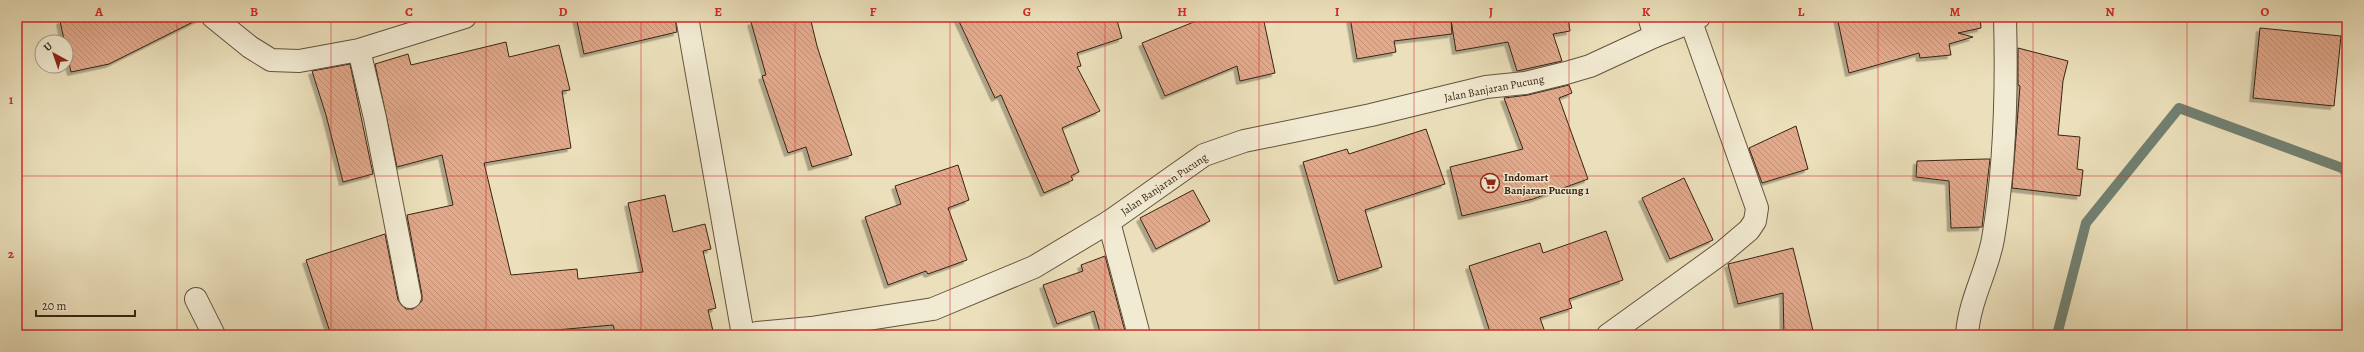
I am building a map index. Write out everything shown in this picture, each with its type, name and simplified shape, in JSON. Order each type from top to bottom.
[{"type":"street","points":[[213,17],[250,47],[271,60],[298,60],[359,50],[465,17]]},
{"type":"street","points":[[687,17],[743,335]]},
{"type":"street","points":[[1967,335],[1968,316],[1989,258],[1996,218],[2002,136],[2005,17]]},
{"type":"street","points":[[1608,335],[1723,252],[1749,230],[1755,221],[1757,208],[1695,20]]},
{"type":"street","name":"Jalan Banjaran Pucung","points":[[754,335],[757,333],[812,328],[933,309],[1034,267],[1109,222],[1204,155],[1244,141],[1371,115],[1486,87],[1525,83],[1566,73],[1590,66],[1652,26],[1695,20]]},
{"type":"street","points":[[359,50],[375,118],[410,297]]},
{"type":"street","points":[[1109,222],[1139,335]]},
{"type":"street","points":[[196,299],[214,335]]},
{"type":"building","points":[[78,17],[201,17],[109,64],[74,71],[74,34],[63,34],[60,21]]},
{"type":"building","points":[[576,17],[675,17],[677,32],[584,54]]},
{"type":"building","points":[[768,17],[810,17],[817,46],[852,155],[812,167],[806,147],[788,153],[762,76],[766,75],[751,22]]},
{"type":"building","points":[[957,17],[1116,17],[1122,38],[1077,53],[1081,66],[1077,67],[1100,111],[1062,128],[1079,172],[1071,176],[1073,180],[1044,193],[1001,95],[995,98]]},
{"type":"building","points":[[1206,17],[1263,17],[1275,73],[1240,81],[1237,66],[1165,96],[1142,43]]},
{"type":"building","points":[[1350,17],[1568,17],[1570,31],[1553,34],[1562,61],[1517,71],[1508,42],[1456,51],[1451,20],[1452,34],[1394,41],[1396,52],[1357,59]]},
{"type":"building","points":[[1837,17],[1980,17],[1981,28],[1958,33],[1973,37],[1949,44],[1951,55],[1920,58],[1919,53],[1849,73]]},
{"type":"building","points":[[2260,28],[2341,36],[2334,106],[2253,98]]},
{"type":"building","points":[[506,42],[509,57],[559,45],[570,90],[562,91],[571,148],[484,163],[511,275],[577,269],[578,279],[643,272],[628,203],[665,195],[673,232],[705,224],[711,249],[703,251],[716,308],[708,310],[714,335],[616,335],[613,325],[499,335],[331,335],[306,260],[385,234],[398,300],[406,309],[413,309],[422,301],[422,295],[407,215],[453,205],[442,155],[397,167],[375,64],[408,54],[411,65]]},
{"type":"building","points":[[2018,48],[2068,61],[2063,81],[2058,135],[2080,137],[2077,169],[2083,170],[2080,196],[2012,188],[2020,86],[2018,85]]},
{"type":"building","points":[[350,64],[373,174],[343,182],[326,115],[312,71]]},
{"type":"building","points":[[1569,85],[1572,93],[1559,98],[1588,179],[1533,199],[1462,216],[1450,167],[1523,149],[1504,98],[1528,95]]},
{"type":"building","points":[[1796,126],[1808,169],[1762,183],[1749,148]]},
{"type":"building","points":[[1426,129],[1445,184],[1365,210],[1382,267],[1338,281],[1303,162],[1347,149],[1349,154]]},
{"type":"building","points":[[1990,159],[1982,227],[1951,228],[1949,181],[1916,177],[1917,161]]},
{"type":"building","points":[[958,165],[969,200],[948,208],[967,260],[928,274],[926,271],[888,285],[865,217],[901,204],[895,186]]},
{"type":"building","points":[[1684,178],[1713,240],[1670,259],[1642,198]]},
{"type":"building","points":[[1193,190],[1210,221],[1156,249],[1140,218]]},
{"type":"building","points":[[1606,231],[1623,280],[1569,299],[1572,308],[1540,318],[1546,335],[1491,335],[1469,266],[1540,243],[1543,253]]},
{"type":"building","points":[[1793,248],[1814,335],[1784,335],[1783,293],[1738,304],[1728,264]]},
{"type":"building","points":[[1105,256],[1126,335],[1101,335],[1094,311],[1057,324],[1043,285],[1083,271],[1081,265]]},
{"type":"waterway","points":[[2057,335],[2086,223],[2179,108],[2342,168],[2347,173]]},
{"type":"place","name":"Indomart Banjaran Pucung 1","points":[[1490,183]]}]
